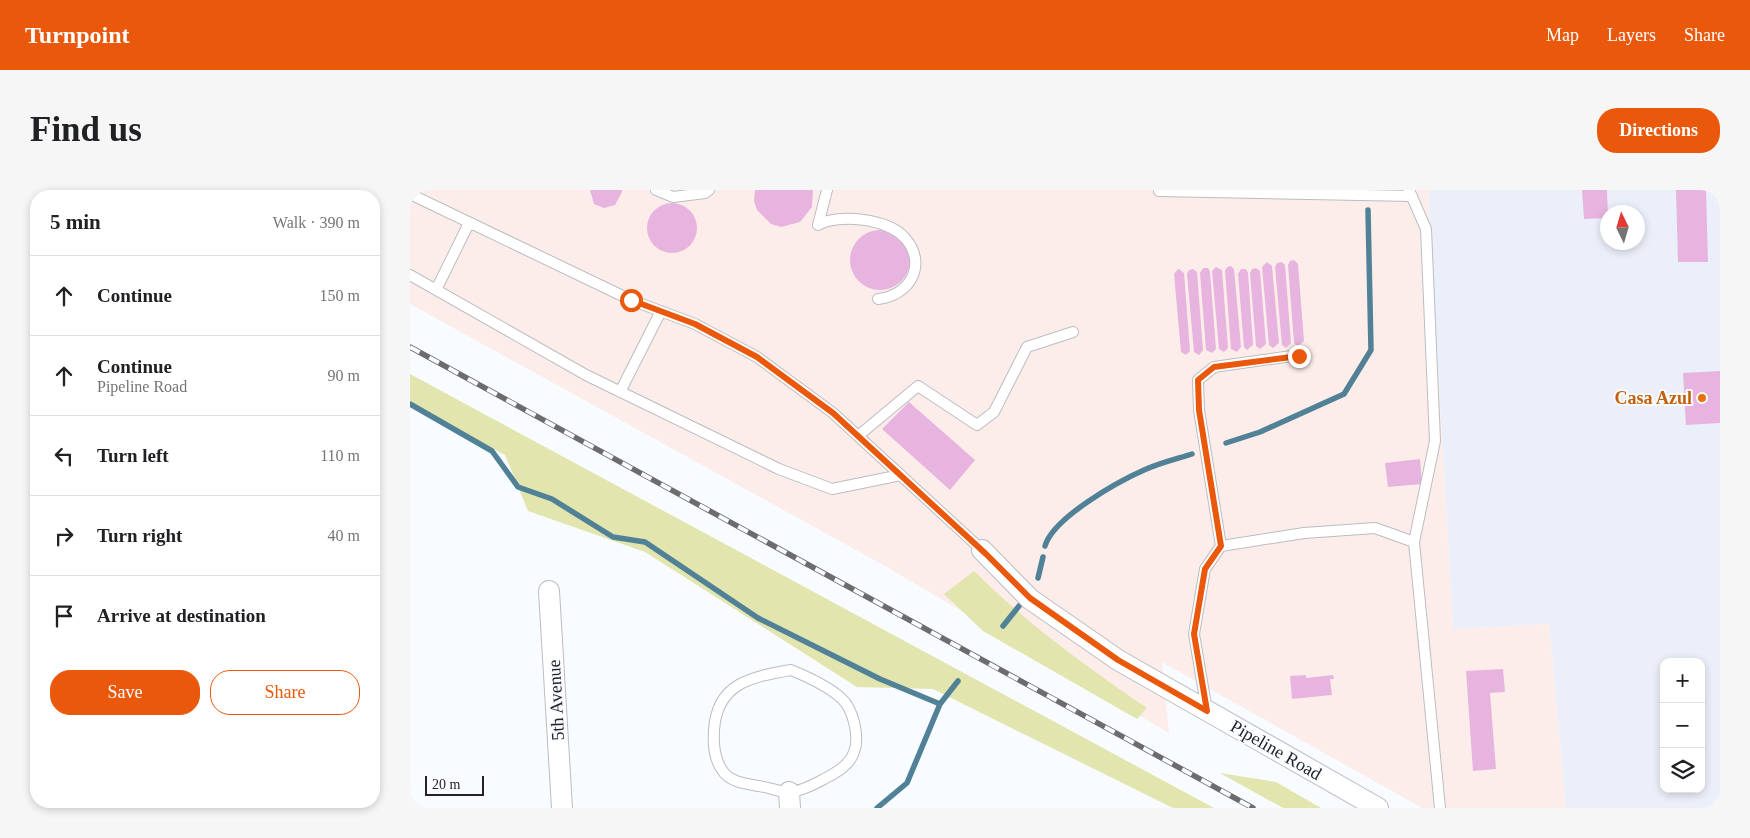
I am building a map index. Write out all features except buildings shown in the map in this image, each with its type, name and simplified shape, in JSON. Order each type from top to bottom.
[{"type":"street","name":"Pipeline Road","points":[[982,550],[1030,598],[1118,660],[1378,808]]},
{"type":"street","name":"5th Avenue","points":[[549,591],[562,808]]},
{"type":"lane","points":[[656,190],[674,197],[705,193],[709,190]]},
{"type":"lane","points":[[827,190],[818,225],[827,220],[843,218],[886,225],[905,238],[914,255],[915,270],[909,285],[900,293],[878,299]]},
{"type":"lane","points":[[1159,191],[1410,193],[1426,229],[1435,440],[1414,542],[1440,808]]},
{"type":"lane","points":[[410,194],[631,300],[695,324],[757,357],[833,413],[982,550]]},
{"type":"lane","points":[[436,290],[469,223]]},
{"type":"lane","points":[[410,275],[586,375],[779,469],[832,489],[901,475]]},
{"type":"lane","points":[[620,392],[662,311]]},
{"type":"lane","points":[[858,436],[918,386],[977,425],[994,412],[1027,347],[1073,332]]},
{"type":"lane","points":[[1207,711],[1194,634],[1205,569],[1221,546],[1199,410],[1198,380],[1214,367],[1299,356]]},
{"type":"lane","points":[[1221,546],[1304,533],[1376,528],[1414,542]]},
{"type":"lane","points":[[792,670],[806,676],[842,699],[853,719],[855,751],[846,764],[834,774],[789,800],[772,787],[742,784],[725,776],[716,763],[713,744],[716,713],[721,700],[731,688],[758,678],[792,670]]},
{"type":"shaded area","points":[[410,190],[1428,190],[1453,629],[1549,624],[1566,808],[1422,808],[1162,662],[1169,733],[885,566],[410,304]]},
{"type":"shaded area","points":[[1428,190],[1720,190],[1720,808],[1566,808],[1549,624],[1453,629]]},
{"type":"green space","points":[[410,374],[1214,808],[1173,808],[933,689],[857,687],[645,552],[528,511],[505,455],[410,406]]},
{"type":"green space","points":[[974,571],[1036,627],[1147,708],[1137,719],[983,631],[944,594]]},
{"type":"green space","points":[[1220,773],[1276,782],[1321,808],[1283,808]]},
{"type":"waterway","points":[[1226,443],[1260,432],[1344,394],[1371,350],[1368,210]]},
{"type":"waterway","points":[[410,404],[492,451],[518,487],[552,499],[613,537],[645,542],[758,618],[880,679],[940,704]]},
{"type":"waterway","points":[[1045,546],[1050,535],[1060,524],[1087,502],[1132,476],[1162,463],[1192,454]]},
{"type":"waterway","points":[[1038,578],[1043,557]]},
{"type":"waterway","points":[[1003,626],[1019,606]]},
{"type":"waterway","points":[[877,808],[907,783],[940,704],[958,681]]},
{"type":"railway","points":[[410,347],[1253,808]]},
{"type":"place","name":"Casa Azul","points":[[1702,398]]},
{"type":"route","points":[[631,300],[695,324],[757,357],[833,413],[986,554],[1030,598],[1118,660],[1207,711],[1194,634],[1205,569],[1221,546],[1199,410],[1198,380],[1214,367],[1299,356]]}]
